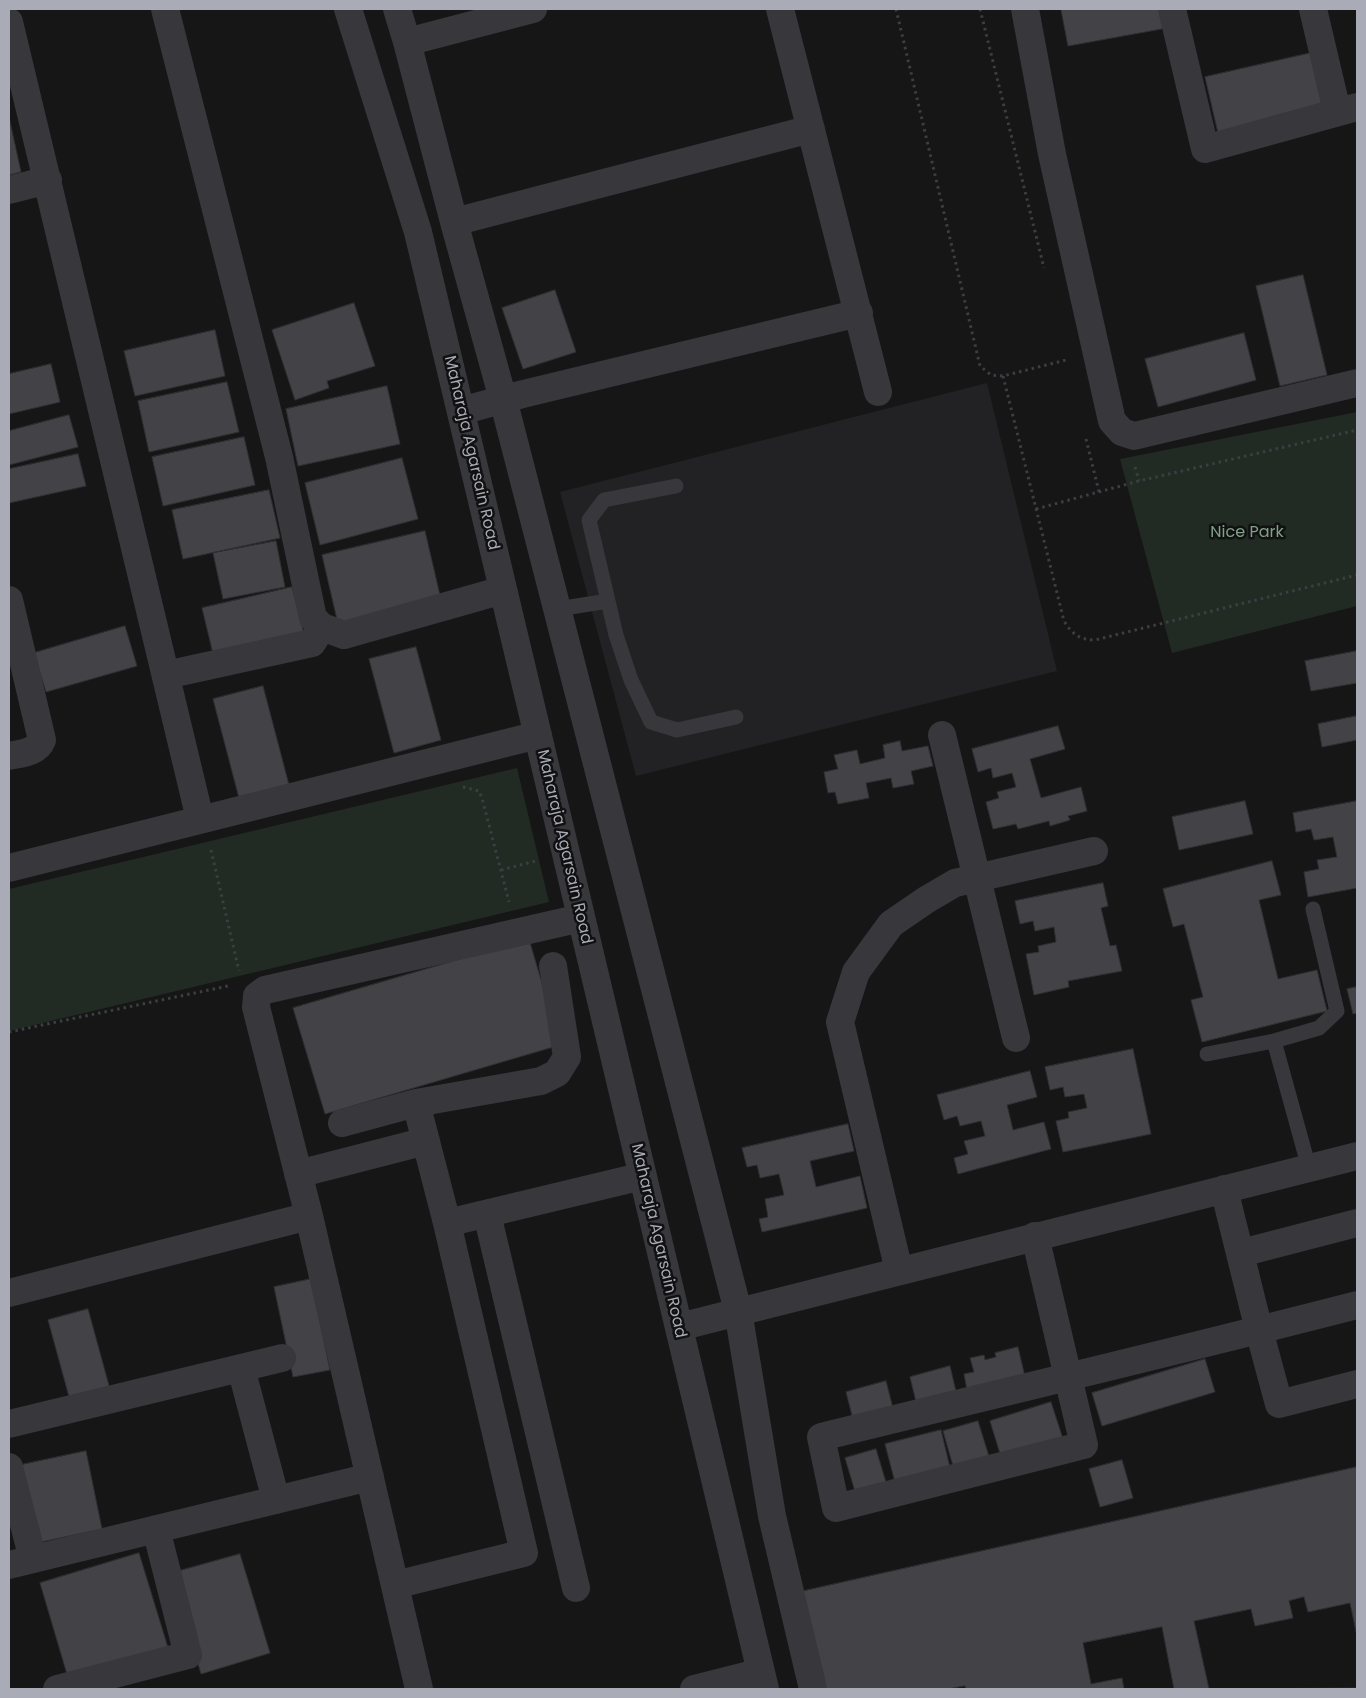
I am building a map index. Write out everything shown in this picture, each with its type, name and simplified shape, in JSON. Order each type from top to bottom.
[{"type":"street","points":[[165,9],[278,457],[313,618],[322,626],[344,635],[503,590]]},
{"type":"street","name":"Maharaja Agarsain Road","points":[[348,9],[418,232],[763,1681]]},
{"type":"street","points":[[398,9],[558,609],[738,1311],[772,1516],[812,1689]]},
{"type":"street","points":[[408,42],[533,9]]},
{"type":"street","points":[[780,9],[878,392]]},
{"type":"street","points":[[1024,9],[1052,154],[1112,421],[1122,432],[1134,436],[1357,383]]},
{"type":"street","points":[[1172,9],[1205,149],[1347,109],[1313,9]]},
{"type":"street","points":[[10,29],[48,180],[200,819]]},
{"type":"street","points":[[454,222],[811,129]]},
{"type":"street","points":[[9,190],[48,180]]},
{"type":"street","points":[[461,411],[503,399],[859,313]]},
{"type":"street","points":[[9,600],[42,740],[40,746],[33,750],[9,756]]},
{"type":"street","points":[[166,675],[312,643],[322,626]]},
{"type":"street","points":[[9,868],[538,735]]},
{"type":"street","points":[[942,735],[1016,1038]]},
{"type":"street","points":[[899,1271],[840,1022],[856,972],[891,924],[955,883],[1094,851]]},
{"type":"street","points":[[420,1689],[309,1216],[256,1006],[257,996],[265,990],[581,918]]},
{"type":"street","points":[[342,1123],[416,1103],[541,1081],[557,1073],[567,1057],[553,966]]},
{"type":"street","points":[[395,1585],[524,1553],[416,1103]]},
{"type":"street","points":[[298,1174],[426,1141]]},
{"type":"street","points":[[679,1327],[1357,1156]]},
{"type":"street","points":[[446,1223],[643,1176]]},
{"type":"street","points":[[1224,1188],[1279,1404],[1357,1384]]},
{"type":"street","points":[[487,1214],[576,1588]]},
{"type":"street","points":[[9,1293],[309,1216]]},
{"type":"street","points":[[1241,1253],[1357,1223]]},
{"type":"street","points":[[1035,1236],[1068,1376],[1084,1446],[836,1508],[821,1437],[1068,1376],[1259,1330],[1357,1305]]},
{"type":"street","points":[[9,1424],[282,1358]]},
{"type":"street","points":[[241,1368],[276,1500]]},
{"type":"street","points":[[9,1467],[21,1562],[370,1476]]},
{"type":"street","points":[[57,1689],[188,1655],[156,1529]]},
{"type":"street","points":[[694,1689],[763,1681]]},
{"type":"lane","points":[[676,486],[604,500],[590,520],[616,634],[631,680],[651,722],[677,730],[736,717]]},
{"type":"lane","points":[[558,609],[608,601]]},
{"type":"lane","points":[[1208,1054],[1319,1028],[1337,1011],[1314,909]]},
{"type":"lane","points":[[1274,1040],[1309,1168]]},
{"type":"path","points":[[896,9],[980,366],[984,371],[996,376],[1003,376],[1066,360]]},
{"type":"path","points":[[980,9],[1045,274]]},
{"type":"path","points":[[1003,376],[1064,621],[1076,636],[1087,640],[1095,640],[1357,576]]},
{"type":"path","points":[[1036,510],[1139,481],[1357,430]]},
{"type":"path","points":[[455,790],[464,787],[472,788],[478,791],[482,798],[500,870],[566,853]]},
{"type":"path","points":[[220,847],[211,850],[240,974]]},
{"type":"path","points":[[9,1032],[232,985]]},
{"type":"shaded area","points":[[987,383],[1057,671],[636,776],[560,492]]},
{"type":"green space","name":"Nice Park","points":[[1357,412],[1357,606],[1172,653],[1120,459]]},
{"type":"green space","points":[[517,768],[549,902],[9,1031],[9,889]]},
{"type":"building","points":[[1163,9],[1167,28],[1068,46],[1061,10]]},
{"type":"building","points":[[1311,53],[1325,109],[1218,133],[1205,77]]},
{"type":"building","points":[[9,117],[21,172],[9,175]]},
{"type":"building","points":[[1303,275],[1327,375],[1280,386],[1256,286]]},
{"type":"building","points":[[555,290],[576,352],[523,369],[502,308]]},
{"type":"building","points":[[354,303],[375,366],[327,381],[329,388],[295,400],[272,330]]},
{"type":"building","points":[[215,330],[225,376],[135,396],[124,351]]},
{"type":"building","points":[[1244,333],[1256,380],[1158,407],[1145,359]]},
{"type":"building","points":[[51,364],[60,402],[9,414],[9,374]]},
{"type":"building","points":[[227,382],[239,432],[149,452],[138,401]]},
{"type":"building","points":[[387,386],[400,444],[298,466],[286,409]]},
{"type":"building","points":[[69,415],[78,447],[9,465],[9,431]]},
{"type":"building","points":[[244,437],[255,485],[163,506],[152,457]]},
{"type":"building","points":[[78,454],[86,486],[9,503],[9,469]]},
{"type":"building","points":[[402,458],[418,519],[320,545],[305,483]]},
{"type":"building","points":[[269,490],[280,538],[183,559],[172,510]]},
{"type":"building","points":[[425,531],[442,604],[339,628],[322,555]]},
{"type":"building","points":[[276,541],[285,587],[223,599],[213,553]]},
{"type":"building","points":[[292,587],[306,641],[215,662],[202,608]]},
{"type":"building","points":[[125,626],[137,666],[46,692],[34,653]]},
{"type":"building","points":[[416,647],[441,740],[394,753],[369,659]]},
{"type":"building","points":[[1357,651],[1357,683],[1311,691],[1305,661]]},
{"type":"building","points":[[263,686],[289,785],[239,798],[213,699]]},
{"type":"building","points":[[1357,716],[1357,740],[1322,747],[1318,724]]},
{"type":"building","points":[[1058,726],[1065,749],[1030,759],[1041,798],[1081,787],[1087,811],[1068,816],[1070,820],[1050,826],[1049,821],[1018,829],[1016,824],[993,829],[986,802],[999,798],[997,792],[1016,787],[1012,773],[993,778],[991,768],[978,772],[972,749]]},
{"type":"building","points":[[900,741],[902,751],[928,746],[933,766],[911,771],[914,784],[893,788],[891,778],[866,783],[869,798],[838,804],[835,792],[828,793],[824,772],[838,769],[834,755],[857,750],[860,764],[885,758],[883,745]]},
{"type":"building","points":[[1245,801],[1253,834],[1179,850],[1172,817]]},
{"type":"building","points":[[1357,801],[1357,888],[1308,897],[1304,872],[1319,869],[1317,860],[1337,857],[1333,837],[1314,840],[1311,829],[1296,832],[1293,813]]},
{"type":"building","points":[[1272,861],[1281,895],[1259,900],[1278,979],[1317,970],[1327,1011],[1202,1042],[1191,1000],[1203,997],[1184,924],[1173,927],[1163,889]]},
{"type":"building","points":[[1103,883],[1108,906],[1101,908],[1110,946],[1116,945],[1122,971],[1068,981],[1069,987],[1034,995],[1026,954],[1039,952],[1038,946],[1056,942],[1054,927],[1035,931],[1033,921],[1020,924],[1015,901]]},
{"type":"building","points":[[529,939],[560,1045],[325,1114],[293,1008]]},
{"type":"building","points":[[1357,987],[1357,1013],[1353,1014],[1347,989]]},
{"type":"building","points":[[1133,1049],[1151,1134],[1063,1152],[1056,1121],[1069,1118],[1068,1112],[1087,1108],[1084,1094],[1065,1097],[1063,1087],[1050,1090],[1045,1067]]},
{"type":"building","points":[[1030,1071],[1037,1097],[1007,1105],[1013,1130],[1044,1122],[1051,1149],[958,1174],[954,1158],[968,1154],[964,1141],[985,1136],[981,1121],[960,1126],[957,1116],[944,1120],[937,1095]]},
{"type":"building","points":[[848,1124],[854,1151],[810,1161],[816,1187],[860,1176],[867,1208],[762,1232],[759,1219],[768,1217],[765,1199],[784,1195],[779,1174],[760,1178],[757,1165],[747,1167],[742,1148]]},
{"type":"building","points":[[311,1279],[330,1370],[293,1377],[274,1287]]},
{"type":"building","points":[[88,1309],[111,1393],[71,1404],[48,1320]]},
{"type":"building","points":[[1018,1347],[1025,1377],[967,1390],[964,1374],[974,1372],[970,1358],[984,1355],[985,1360],[996,1357],[995,1353]]},
{"type":"building","points":[[1205,1359],[1215,1392],[1102,1426],[1092,1393]]},
{"type":"building","points":[[950,1366],[958,1400],[918,1410],[910,1377]]},
{"type":"building","points":[[886,1381],[895,1416],[855,1427],[846,1392]]},
{"type":"building","points":[[1051,1402],[1064,1442],[1002,1460],[990,1421]]},
{"type":"building","points":[[978,1421],[991,1463],[955,1473],[943,1431]]},
{"type":"building","points":[[941,1430],[952,1476],[897,1490],[885,1444]]},
{"type":"building","points":[[876,1449],[888,1489],[857,1498],[845,1458]]},
{"type":"building","points":[[86,1451],[102,1529],[32,1544],[16,1466]]},
{"type":"building","points":[[1122,1460],[1133,1498],[1100,1507],[1089,1469]]},
{"type":"building","points":[[1357,1467],[1357,1689],[817,1689],[795,1593]]},
{"type":"building","points":[[139,1553],[169,1651],[69,1681],[40,1583]]},
{"type":"building","points":[[240,1554],[270,1653],[201,1674],[172,1573]]},
{"type":"building","points":[[1304,1597],[1308,1612],[1350,1603],[1357,1636],[1357,1688],[1209,1689],[1194,1621],[1251,1609],[1255,1626],[1293,1618],[1289,1601]]},
{"type":"building","points":[[1162,1627],[1174,1689],[1124,1689],[1122,1678],[1091,1684],[1083,1643]]},
{"type":"building","points":[[965,1686],[966,1689],[948,1689]]}]
